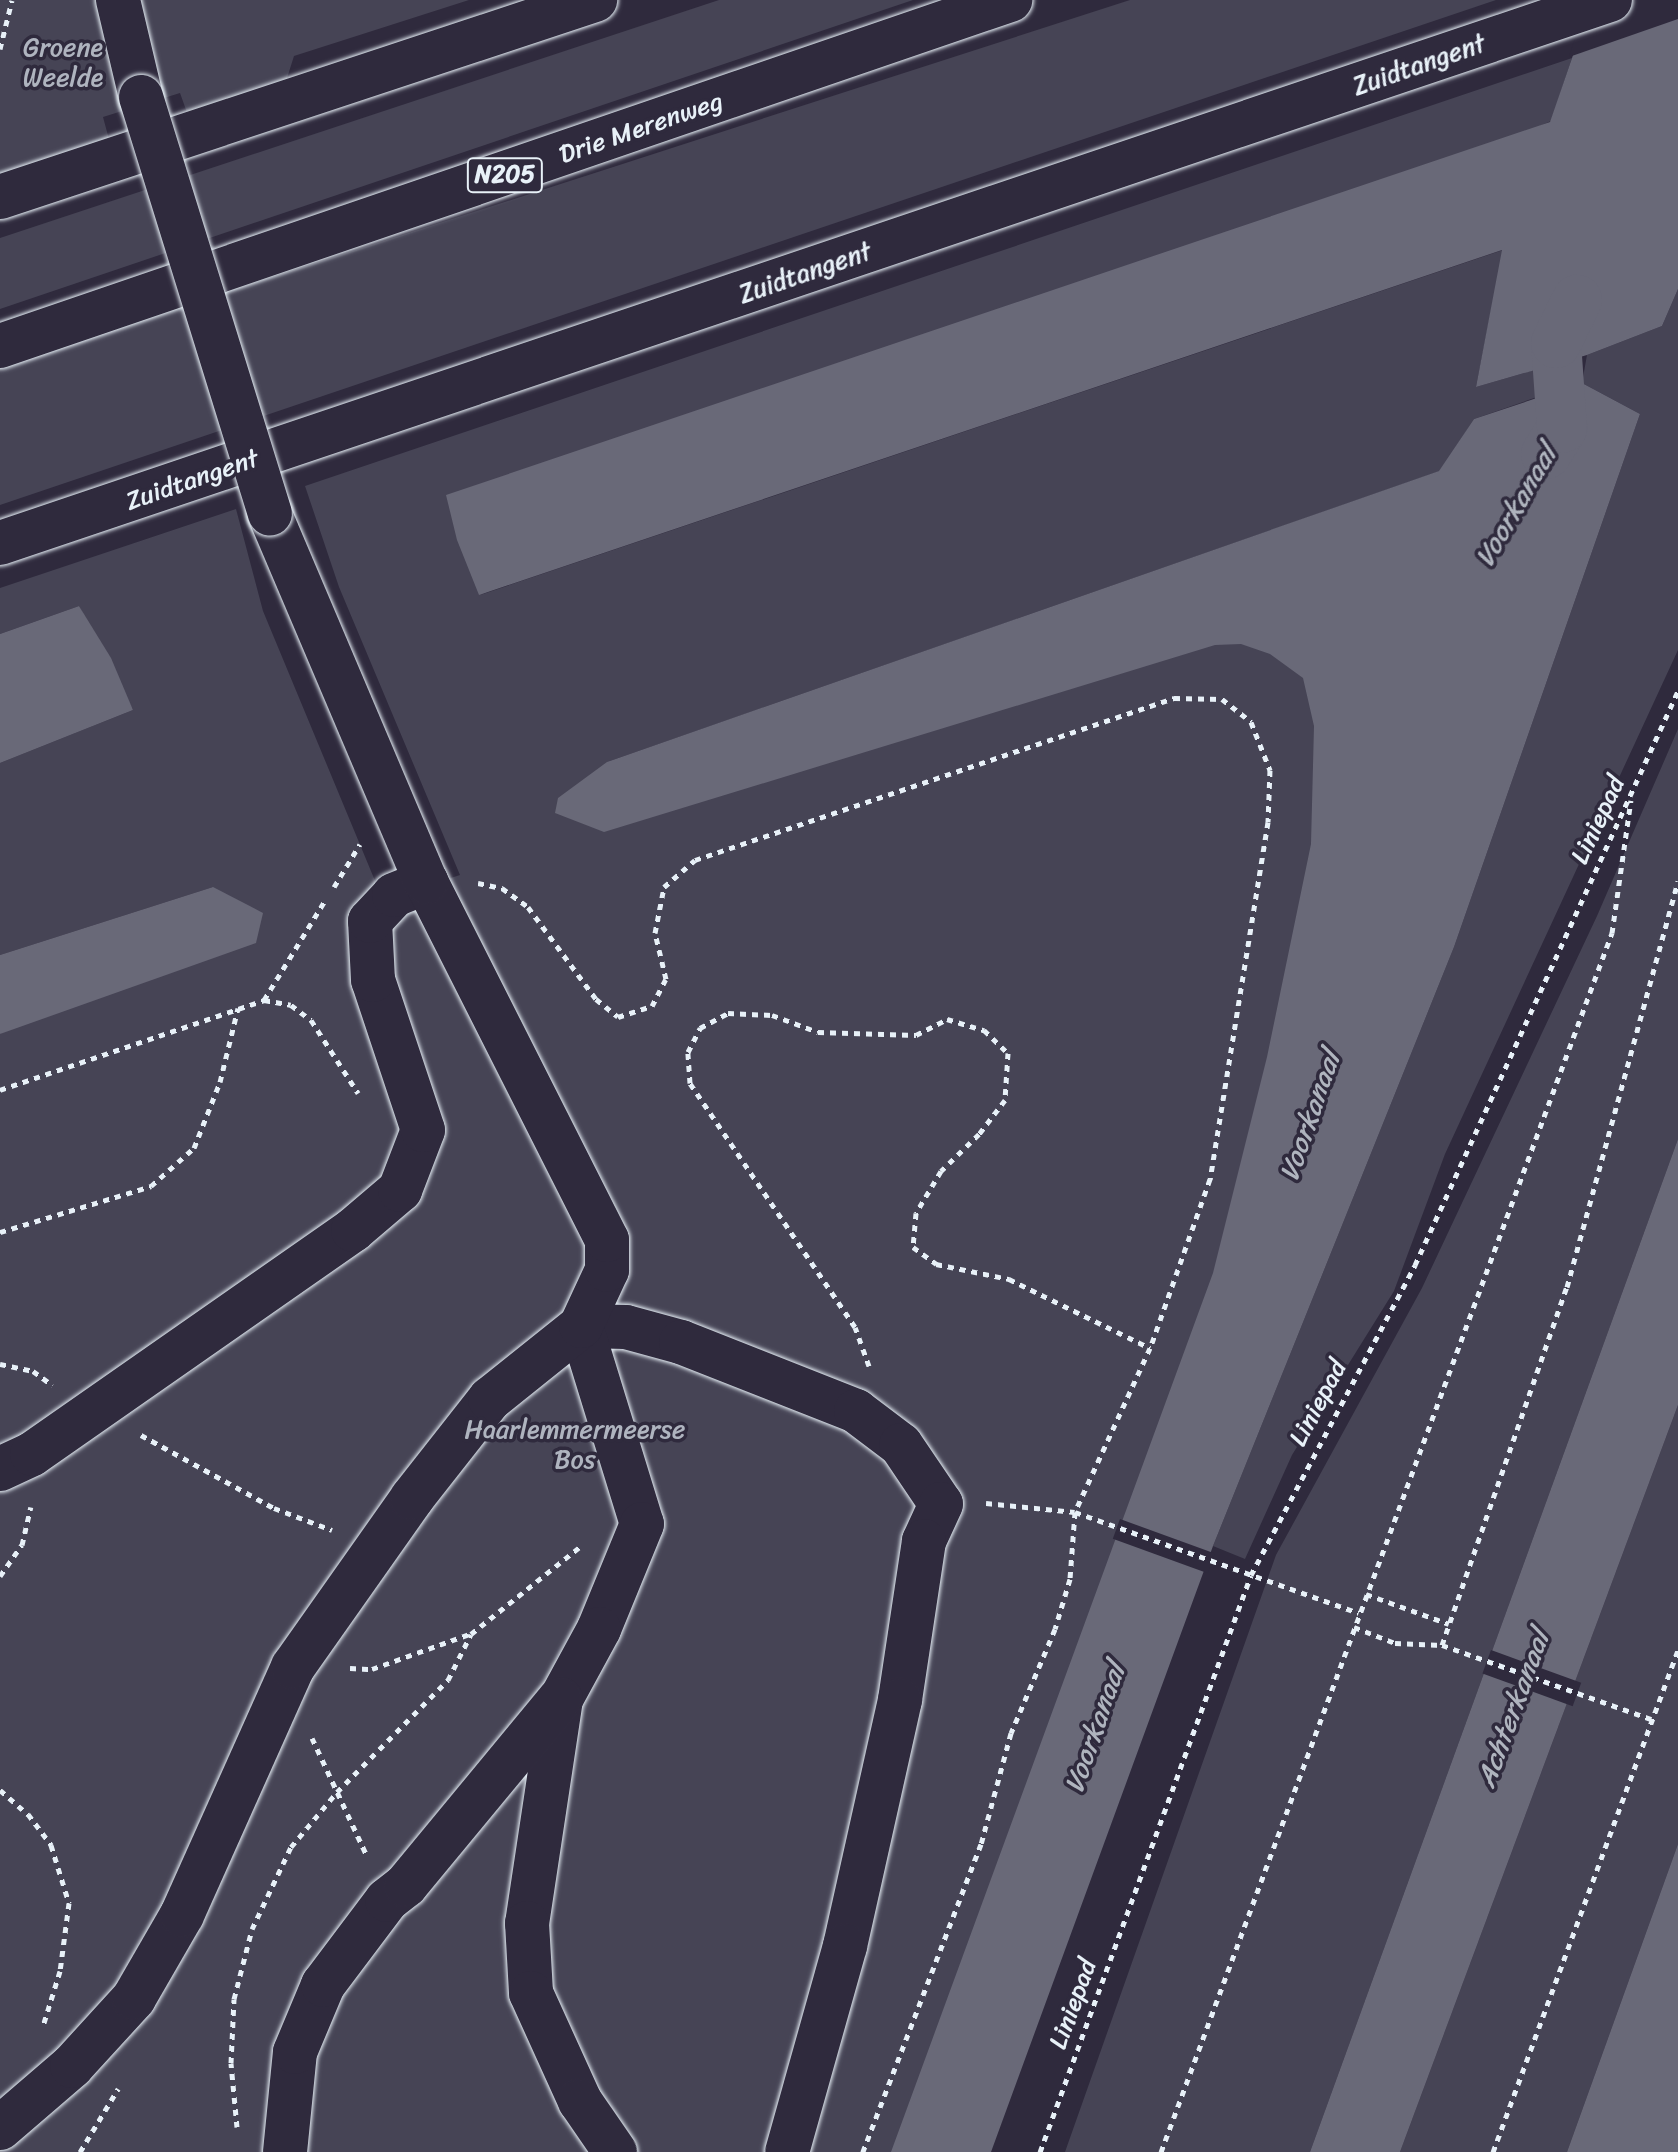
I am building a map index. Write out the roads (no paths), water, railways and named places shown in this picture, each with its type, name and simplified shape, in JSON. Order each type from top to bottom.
[{"type":"main road","points":[[0,2128],[72,2066],[134,1998],[182,1915],[287,1682],[379,1544],[490,1399],[581,1326],[607,1270],[607,1240],[426,882],[270,514],[141,97],[118,0]]},
{"type":"main road","points":[[0,197],[595,0]]},
{"type":"main road","name":"Drie Merenweg","points":[[0,346],[1010,0]]},
{"type":"main road","name":"Zuidtangent","points":[[0,543],[1610,0]]},
{"type":"main road","points":[[16,1461],[353,1230],[400,1190],[423,1130],[373,980],[370,921],[394,895],[426,882]]},
{"type":"main road","points":[[581,1326],[626,1327],[681,1342],[839,1403],[901,1445],[941,1504],[924,1541],[900,1700],[845,1946],[787,2152]]},
{"type":"main road","points":[[285,2152],[295,2052],[323,1985],[387,1900],[406,1885],[561,1699],[599,1629],[642,1524],[581,1326]]},
{"type":"main road","points":[[561,1699],[527,1923],[531,1993],[580,2101],[615,2152]]},
{"type":"water","points":[[1592,0],[1678,0],[1678,289],[1662,326],[1587,355],[1476,387],[1502,250],[479,595],[457,540],[446,495],[1550,122]]},
{"type":"water","points":[[1582,383],[1640,414],[1454,947],[1213,1546],[991,2152],[891,2152],[1213,1273],[1267,1057],[1311,844],[1314,726],[1303,678],[1270,654],[1241,644],[1215,645],[604,832],[555,813],[558,798],[607,762],[1439,471],[1474,419]]},
{"type":"water","points":[[79,606],[111,658],[133,710],[0,763],[0,634]]},
{"type":"water","points":[[213,887],[263,913],[256,943],[0,1034],[0,955]]},
{"type":"water","name":"Achterkanaal","points":[[1678,1139],[1678,1405],[1400,2152],[1310,2152]]},
{"type":"water","points":[[1678,1844],[1678,2152],[1567,2152]]},
{"type":"waterway","name":"Voorkanaal","points":[[1546,454],[1562,428],[1556,343],[1577,300]]},
{"type":"park label","name":"Groene Weelde","points":[[63,63]]},
{"type":"park label","name":"Haarlemmermeerse Bos","points":[[575,1445]]}]
